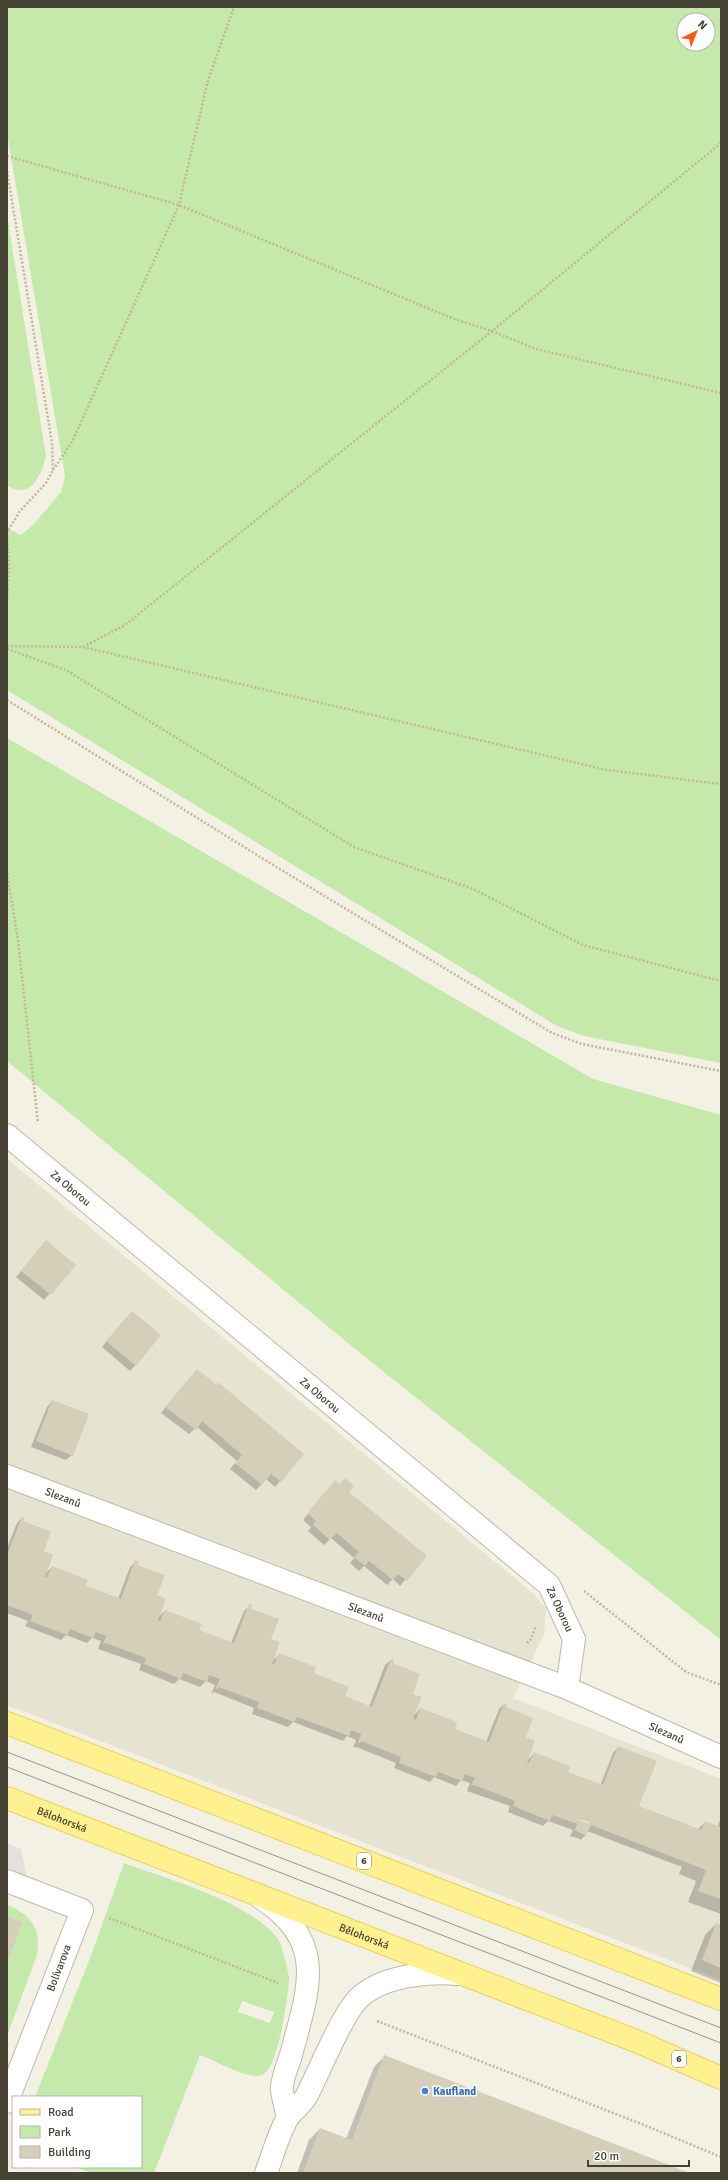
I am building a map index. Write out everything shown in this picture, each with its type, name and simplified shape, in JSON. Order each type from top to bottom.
[{"type":"main road","name":"6","points":[[7,1723],[721,1999]]},
{"type":"main road","name":"Bělohorská","points":[[7,1798],[636,2041],[721,2078]]},
{"type":"street","name":"Za Oborou","points":[[7,1135],[549,1585],[574,1639],[567,1688]]},
{"type":"street","name":"Slezanů","points":[[7,1476],[567,1688],[721,1757]]},
{"type":"street","points":[[7,1881],[82,1910]]},
{"type":"street","points":[[254,1893],[281,1913],[293,1926],[302,1940],[309,1967],[307,1994],[282,2089],[288,2117]]},
{"type":"street","name":"Bolívarova","points":[[7,2102],[82,1910]]},
{"type":"street","points":[[266,2173],[288,2117],[306,2098],[349,2011],[360,1996],[390,1981],[414,1974],[438,1972],[463,1974]]},
{"type":"path","points":[[7,601],[9,567],[7,532],[20,511],[46,483],[72,442],[179,206],[208,80],[234,7]]},
{"type":"path","points":[[83,646],[125,625],[492,331],[721,143]]},
{"type":"path","points":[[7,156],[179,206],[454,319],[492,331],[536,349],[721,393]]},
{"type":"path","points":[[7,171],[52,443],[53,470]]},
{"type":"path","points":[[7,647],[83,646],[607,770],[721,784]]},
{"type":"path","points":[[7,647],[66,670],[354,847],[473,889],[583,945],[721,981]]},
{"type":"path","points":[[7,700],[285,872],[552,1033],[582,1044],[721,1071]]},
{"type":"path","points":[[7,873],[18,940],[42,1164]]},
{"type":"path","points":[[549,1585],[587,1592],[686,1672],[721,1685]]},
{"type":"path","points":[[521,1648],[531,1639],[537,1625],[535,1619]]},
{"type":"path","points":[[82,1910],[102,1915],[284,1986]]},
{"type":"path","points":[[372,2020],[644,2125],[721,2157]]},
{"type":"shaded area","points":[[7,1159],[534,1594],[546,1609],[544,1634],[513,1698],[721,1779],[721,1980],[7,1705]]},
{"type":"shaded area","points":[[7,1843],[21,1849],[27,1878],[7,1870]]},
{"type":"green space","points":[[7,7],[721,7],[721,1063],[584,1036],[557,1026],[7,690],[7,528],[21,535],[34,524],[61,492],[65,476],[7,133]]},
{"type":"green space","points":[[7,215],[46,456],[38,478],[34,484],[23,490],[15,489],[7,485]]},
{"type":"green space","points":[[7,738],[593,1079],[721,1115],[721,1640],[360,1353],[7,1061]]},
{"type":"green space","points":[[124,1863],[185,1884],[248,1913],[265,1926],[280,1942],[289,1977],[287,1999],[278,2046],[268,2070],[262,2075],[249,2075],[200,2055],[154,2173],[91,2173],[78,2168],[142,2168],[142,2096],[35,2096],[92,1953]],"holes":[[[242,2001],[274,2012],[270,2023],[238,2012]]]},
{"type":"green space","points":[[7,1905],[23,1913],[33,1924],[38,1938],[38,1946],[37,1955],[7,2036],[7,1964],[23,1922],[7,1916]]},
{"type":"building","points":[[46,1240],[76,1265],[51,1295],[21,1271]]},
{"type":"building","points":[[132,1311],[161,1335],[136,1366],[106,1341]]},
{"type":"building","points":[[197,1369],[217,1385],[218,1382],[304,1454],[281,1482],[271,1474],[262,1485],[235,1463],[242,1455],[202,1421],[196,1430],[165,1407]]},
{"type":"building","points":[[52,1400],[89,1414],[73,1456],[36,1441]]},
{"type":"building","points":[[345,1478],[354,1486],[349,1492],[427,1556],[407,1581],[398,1574],[393,1580],[369,1561],[365,1566],[354,1557],[359,1552],[337,1533],[330,1540],[313,1525],[316,1521],[308,1514],[310,1510],[335,1480],[340,1484]]},
{"type":"building","points":[[22,1517],[25,1518],[23,1521],[51,1532],[44,1551],[53,1555],[45,1577],[47,1577],[52,1566],[88,1580],[86,1586],[121,1599],[135,1560],[139,1562],[137,1565],[165,1575],[157,1595],[166,1599],[158,1620],[160,1621],[165,1610],[202,1624],[199,1630],[234,1643],[249,1604],[252,1605],[251,1609],[279,1619],[271,1639],[280,1642],[272,1664],[274,1665],[279,1653],[316,1667],[314,1673],[349,1687],[345,1696],[372,1707],[391,1659],[394,1659],[393,1663],[420,1674],[413,1694],[422,1697],[413,1718],[416,1720],[420,1708],[457,1722],[455,1729],[489,1742],[504,1703],[507,1704],[506,1707],[533,1718],[526,1737],[535,1741],[527,1763],[529,1763],[534,1752],[570,1766],[568,1772],[603,1785],[618,1746],[657,1761],[639,1806],[701,1830],[705,1821],[721,1827],[721,1899],[698,1891],[706,1870],[591,1825],[586,1836],[575,1830],[579,1820],[588,1824],[589,1822],[579,1818],[577,1824],[552,1815],[550,1821],[513,1806],[515,1801],[474,1785],[471,1786],[475,1778],[465,1774],[462,1781],[438,1772],[436,1777],[399,1763],[401,1757],[361,1741],[358,1743],[361,1734],[351,1730],[349,1736],[297,1717],[294,1722],[257,1708],[259,1702],[219,1687],[218,1689],[216,1688],[220,1679],[209,1675],[207,1682],[183,1673],[181,1679],[144,1664],[146,1658],[106,1643],[103,1644],[106,1636],[96,1632],[93,1638],[70,1629],[67,1635],[30,1621],[33,1615],[7,1605],[7,1555]]},
{"type":"building","points":[[7,1916],[23,1922],[7,1964]]},
{"type":"building","points":[[716,1923],[721,1925],[721,1968],[702,1960]]},
{"type":"building","name":"Kaufland","points":[[384,2055],[690,2173],[303,2173],[320,2128],[352,2140]]},
{"type":"tram line","points":[[7,1752],[721,2028]]},
{"type":"tram line","points":[[7,1767],[721,2043]]},
{"type":"place","name":"Kaufland","points":[[425,2091]]}]
